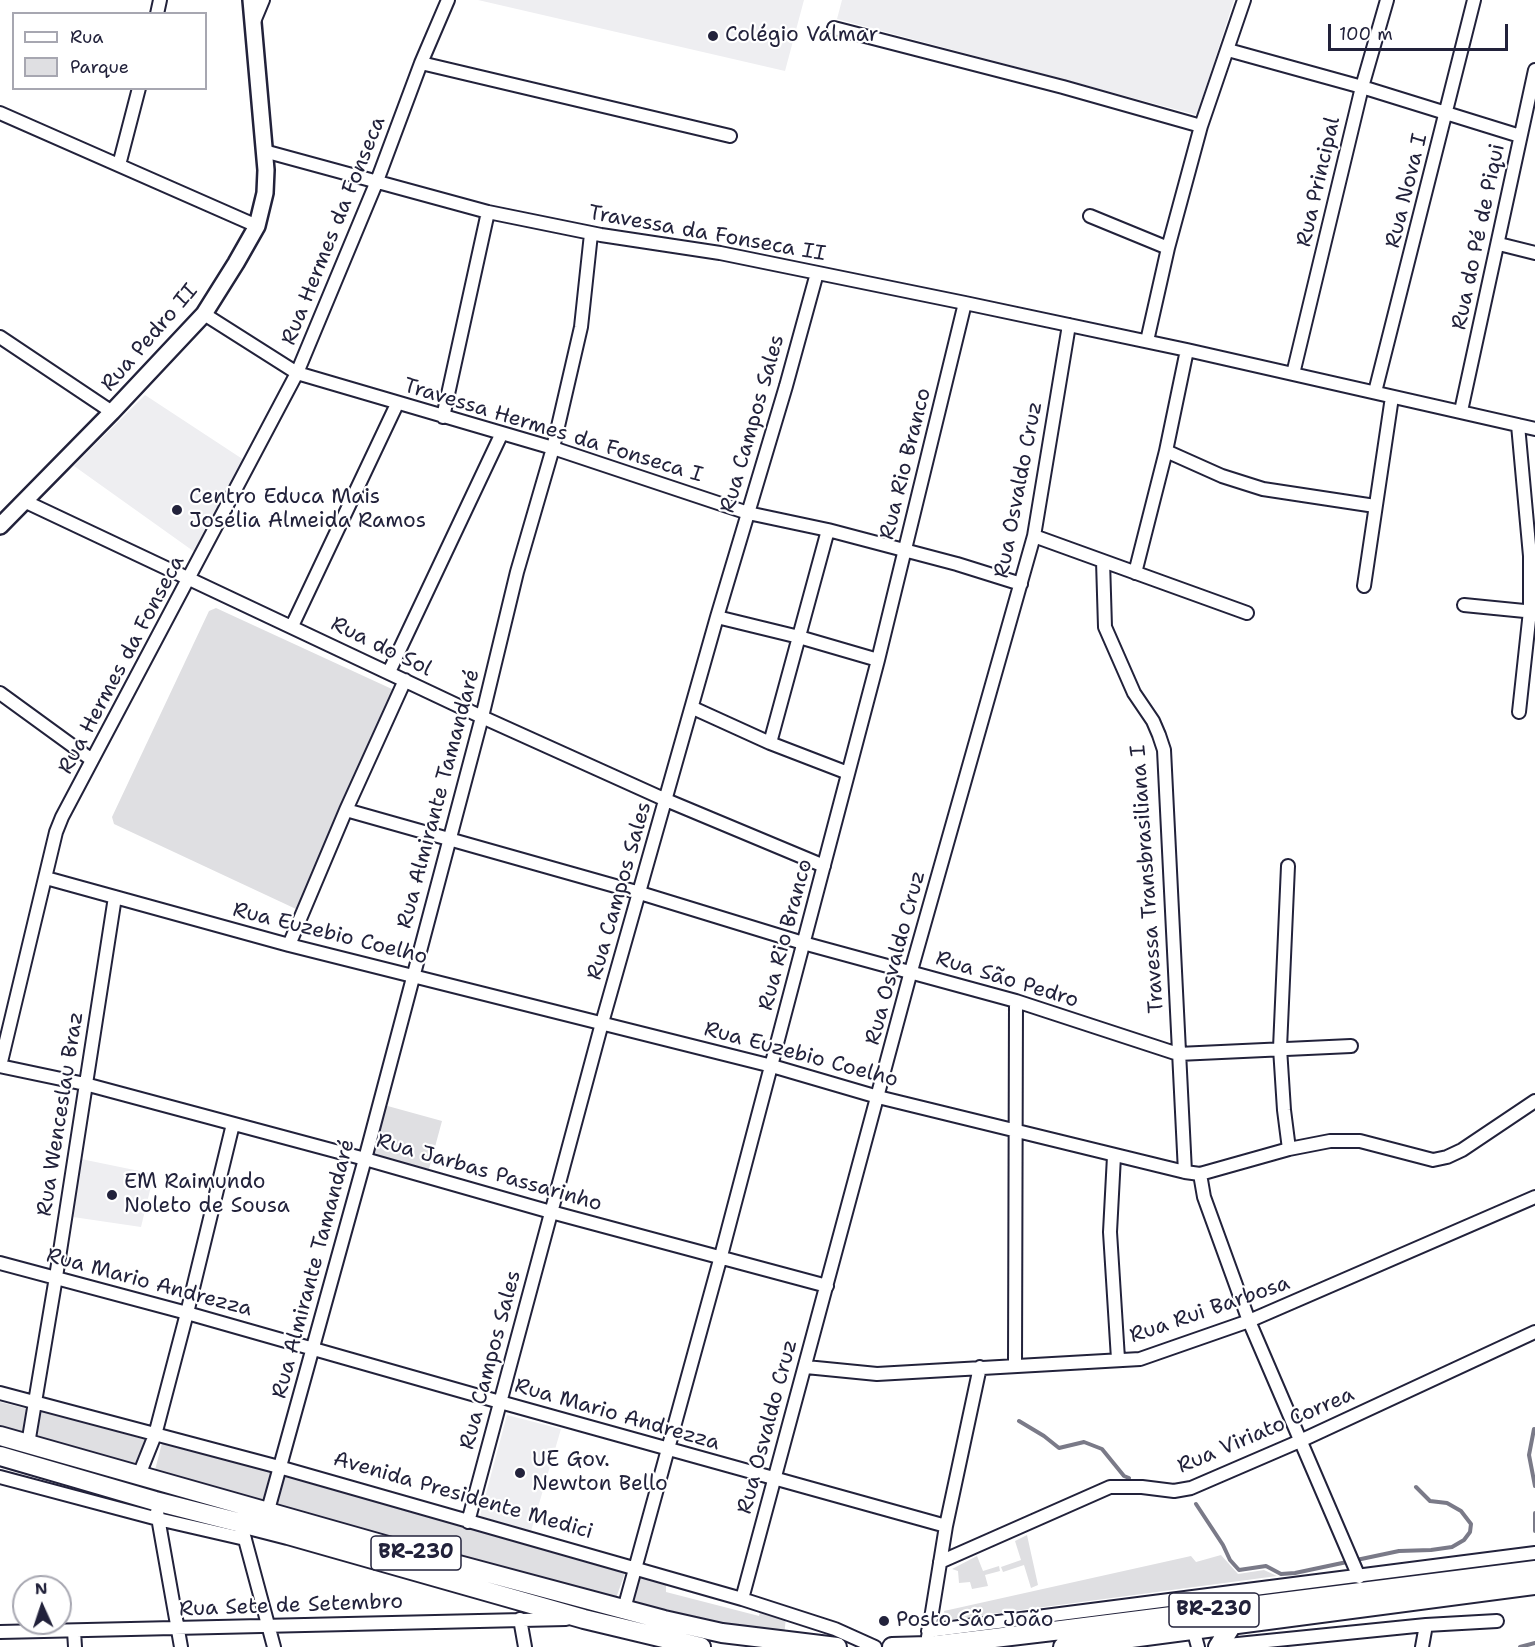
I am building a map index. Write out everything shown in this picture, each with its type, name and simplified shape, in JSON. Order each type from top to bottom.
[{"type":"main road","name":"BR-230","points":[[0,1436],[268,1510],[395,1548],[664,1620],[722,1633],[837,1647]]},
{"type":"main road","name":"BR-230","points":[[0,1456],[100,1485],[157,1510],[701,1647]]},
{"type":"main road","points":[[100,1485],[107,1466]]},
{"type":"main road","name":"BR-230","points":[[1193,1630],[1535,1570]]},
{"type":"main road","name":"BR-230","points":[[892,1647],[928,1641],[1118,1637],[1193,1630],[1535,1585]]},
{"type":"main road","points":[[659,1638],[664,1620]]},
{"type":"main road","points":[[1218,1646],[1232,1625]]},
{"type":"main road","name":"BR-230","points":[[1063,1647],[1093,1645],[1118,1637]]},
{"type":"street","name":"Rua Pedro II","points":[[3,518],[24,501],[112,412],[204,314],[237,263],[257,226],[265,193],[264,151],[250,0]]},
{"type":"street","points":[[252,26],[263,0]]},
{"type":"street","name":"Rua Hermes da Fonseca","points":[[0,1066],[56,832],[297,373],[448,0]]},
{"type":"street","points":[[1148,341],[1167,248],[1202,126],[1244,0]]},
{"type":"street","name":"Rua Principal","points":[[1293,374],[1362,87],[1387,0]]},
{"type":"street","name":"Rua Nova I","points":[[1375,392],[1474,0]]},
{"type":"street","points":[[834,28],[1063,87],[1202,126]]},
{"type":"street","points":[[1228,50],[1362,87],[1520,136]]},
{"type":"street","points":[[421,63],[730,136]]},
{"type":"street","name":"Rua do Pé de Piqui","points":[[1461,411],[1535,70]]},
{"type":"street","points":[[119,165],[139,90]]},
{"type":"street","points":[[0,113],[257,226]]},
{"type":"street","name":"Travessa da Fonseca II","points":[[264,151],[488,212],[591,234],[720,253],[965,303],[1148,341],[1535,429]]},
{"type":"street","points":[[443,417],[488,212]]},
{"type":"street","points":[[1090,216],[1167,248]]},
{"type":"street","name":"Rua Almirante Tamandaré","points":[[268,1510],[365,1159],[482,717],[517,572],[553,448],[581,327],[591,234]]},
{"type":"street","points":[[1499,244],[1535,254]]},
{"type":"street","name":"Rua Campos Sales","points":[[468,1522],[602,1023],[817,273]]},
{"type":"street","name":"Rua Rio Branco","points":[[624,1609],[772,1066],[878,660],[965,303]]},
{"type":"street","name":"Travessa Hermes da Fonseca I","points":[[204,314],[297,373],[501,435],[553,448],[748,513],[828,530],[905,550],[1021,584]]},
{"type":"street","name":"Rua Osvaldo Cruz","points":[[742,1599],[911,971],[1034,536],[1068,325]]},
{"type":"street","points":[[0,337],[112,412]]},
{"type":"street","points":[[1135,573],[1166,451],[1187,350]]},
{"type":"street","points":[[1364,586],[1392,397]]},
{"type":"street","points":[[292,626],[397,404]]},
{"type":"street","points":[[1518,425],[1530,556],[1532,612],[1519,712]]},
{"type":"street","points":[[389,672],[501,435]]},
{"type":"street","points":[[1166,451],[1222,476],[1263,489],[1375,506]]},
{"type":"street","name":"Rua do Sol","points":[[24,501],[482,717],[666,800],[824,866]]},
{"type":"street","points":[[770,743],[828,530]]},
{"type":"street","points":[[1034,536],[1247,613]]},
{"type":"street","name":"Travessa Transbrasiliana I","points":[[1103,561],[1105,627],[1134,693],[1160,735],[1164,750],[1185,1172]]},
{"type":"street","points":[[1464,605],[1532,612]]},
{"type":"street","points":[[717,617],[878,660]]},
{"type":"street","points":[[289,945],[346,810],[405,680]]},
{"type":"street","points":[[0,693],[92,760]]},
{"type":"street","points":[[693,708],[770,743],[848,773]]},
{"type":"street","name":"Rua São Pedro","points":[[346,810],[640,893],[803,943],[1016,1001],[1178,1054],[1351,1046]]},
{"type":"street","points":[[1288,866],[1280,1048],[1289,1149]]},
{"type":"street","name":"Rua Euzebio Coelho","points":[[45,878],[289,945],[772,1066],[878,1097],[1185,1172],[1200,1174],[1289,1149],[1330,1141],[1360,1141],[1432,1160],[1447,1157],[1462,1150],[1535,1101]]},
{"type":"street","name":"Rua Wenceslau Braz","points":[[28,1444],[115,897]]},
{"type":"street","points":[[1015,1365],[1016,1001]]},
{"type":"street","name":"Rua Jarbas Passarinho","points":[[0,1066],[86,1084],[827,1286]]},
{"type":"street","points":[[139,1475],[155,1435],[188,1313],[234,1124]]},
{"type":"street","points":[[1114,1156],[1110,1232],[1118,1359]]},
{"type":"street","points":[[1200,1174],[1204,1197],[1249,1321],[1359,1576]]},
{"type":"street","name":"Rua Rui Barbosa","points":[[806,1367],[877,1374],[1140,1359],[1249,1321],[1535,1197]]},
{"type":"street","name":"Rua Mario Andrezza","points":[[0,1263],[188,1313],[946,1526]]},
{"type":"street","name":"Rua Viriato Correa","points":[[940,1562],[1110,1487],[1142,1487],[1174,1491],[1191,1488],[1299,1441],[1535,1332]]},
{"type":"street","points":[[980,1367],[946,1526],[928,1641],[1359,1576],[1535,1553]]},
{"type":"street","name":"Avenida Presidente Medici","points":[[0,1393],[279,1467],[742,1599],[835,1629],[875,1647]]},
{"type":"street","points":[[0,1477],[157,1510],[181,1647]]},
{"type":"street","points":[[243,1531],[274,1647]]},
{"type":"street","name":"Rua Sete de Setembro","points":[[0,1632],[584,1619]]},
{"type":"street","points":[[520,1620],[525,1647]]},
{"type":"street","points":[[1218,1646],[1426,1625],[1497,1621]]},
{"type":"street","points":[[1422,1647],[1426,1625]]},
{"type":"street","points":[[74,1630],[75,1647]]},
{"type":"shaded area","name":"Colégio Valmar","points":[[478,0],[804,0],[785,71]]},
{"type":"shaded area","points":[[842,0],[1234,0],[1197,115],[837,19]]},
{"type":"shaded area","name":"Centro Educa Mais Josélia Almeida Ramos","points":[[145,395],[244,460],[196,553],[74,466]]},
{"type":"shaded area","name":"EM Raimundo Noleto de Sousa","points":[[81,1159],[154,1174],[141,1227],[73,1217]]},
{"type":"shaded area","name":"UE Gov. Newton Bello","points":[[507,1415],[561,1429],[531,1531],[480,1516]]},
{"type":"green space","points":[[216,608],[394,690],[296,909],[114,824],[112,817],[209,611]]},
{"type":"green space","points":[[384,1105],[442,1121],[429,1169],[371,1154]]},
{"type":"green space","points":[[0,1402],[28,1409],[23,1439],[0,1432]]},
{"type":"green space","points":[[41,1411],[147,1440],[138,1470],[33,1441]]},
{"type":"green space","points":[[162,1443],[274,1473],[264,1505],[154,1474]]},
{"type":"green space","points":[[284,1475],[625,1573],[615,1601],[274,1506]]},
{"type":"green space","points":[[1027,1535],[1038,1585],[1031,1588],[1024,1565],[1003,1572],[1001,1567],[1021,1560],[1015,1541]]},
{"type":"green space","points":[[1221,1555],[1238,1574],[1264,1570],[1277,1576],[946,1620],[944,1611],[1191,1556],[1196,1562]]},
{"type":"green space","points":[[977,1556],[983,1571],[999,1566],[1000,1571],[985,1575],[988,1586],[972,1589],[970,1582],[959,1583],[958,1571],[952,1569]]},
{"type":"green space","points":[[640,1576],[666,1583],[666,1592],[759,1616],[760,1611],[786,1617],[784,1637],[717,1626],[634,1605]]},
{"type":"waterway","points":[[1019,1421],[1059,1448],[1084,1442],[1102,1449],[1124,1476],[1129,1478]]},
{"type":"waterway","points":[[1534,1429],[1529,1455],[1535,1486]]},
{"type":"waterway","points":[[1196,1504],[1223,1545],[1230,1560],[1239,1570],[1266,1566],[1281,1574],[1295,1573],[1399,1551],[1452,1547],[1464,1540],[1470,1532],[1471,1524],[1461,1511],[1447,1503],[1430,1501],[1416,1487]]},
{"type":"waterway","points":[[1535,1513],[1535,1531]]},
{"type":"waterway","points":[[1520,1647],[1535,1643]]},
{"type":"place","name":"Colégio Valmar","points":[[713,36]]},
{"type":"place","name":"Centro Educa Mais Josélia Almeida Ramos","points":[[177,510]]},
{"type":"place","name":"EM Raimundo Noleto de Sousa","points":[[112,1195]]},
{"type":"place","name":"UE Gov. Newton Bello","points":[[520,1473]]},
{"type":"place","name":"Posto São João","points":[[884,1621]]}]
